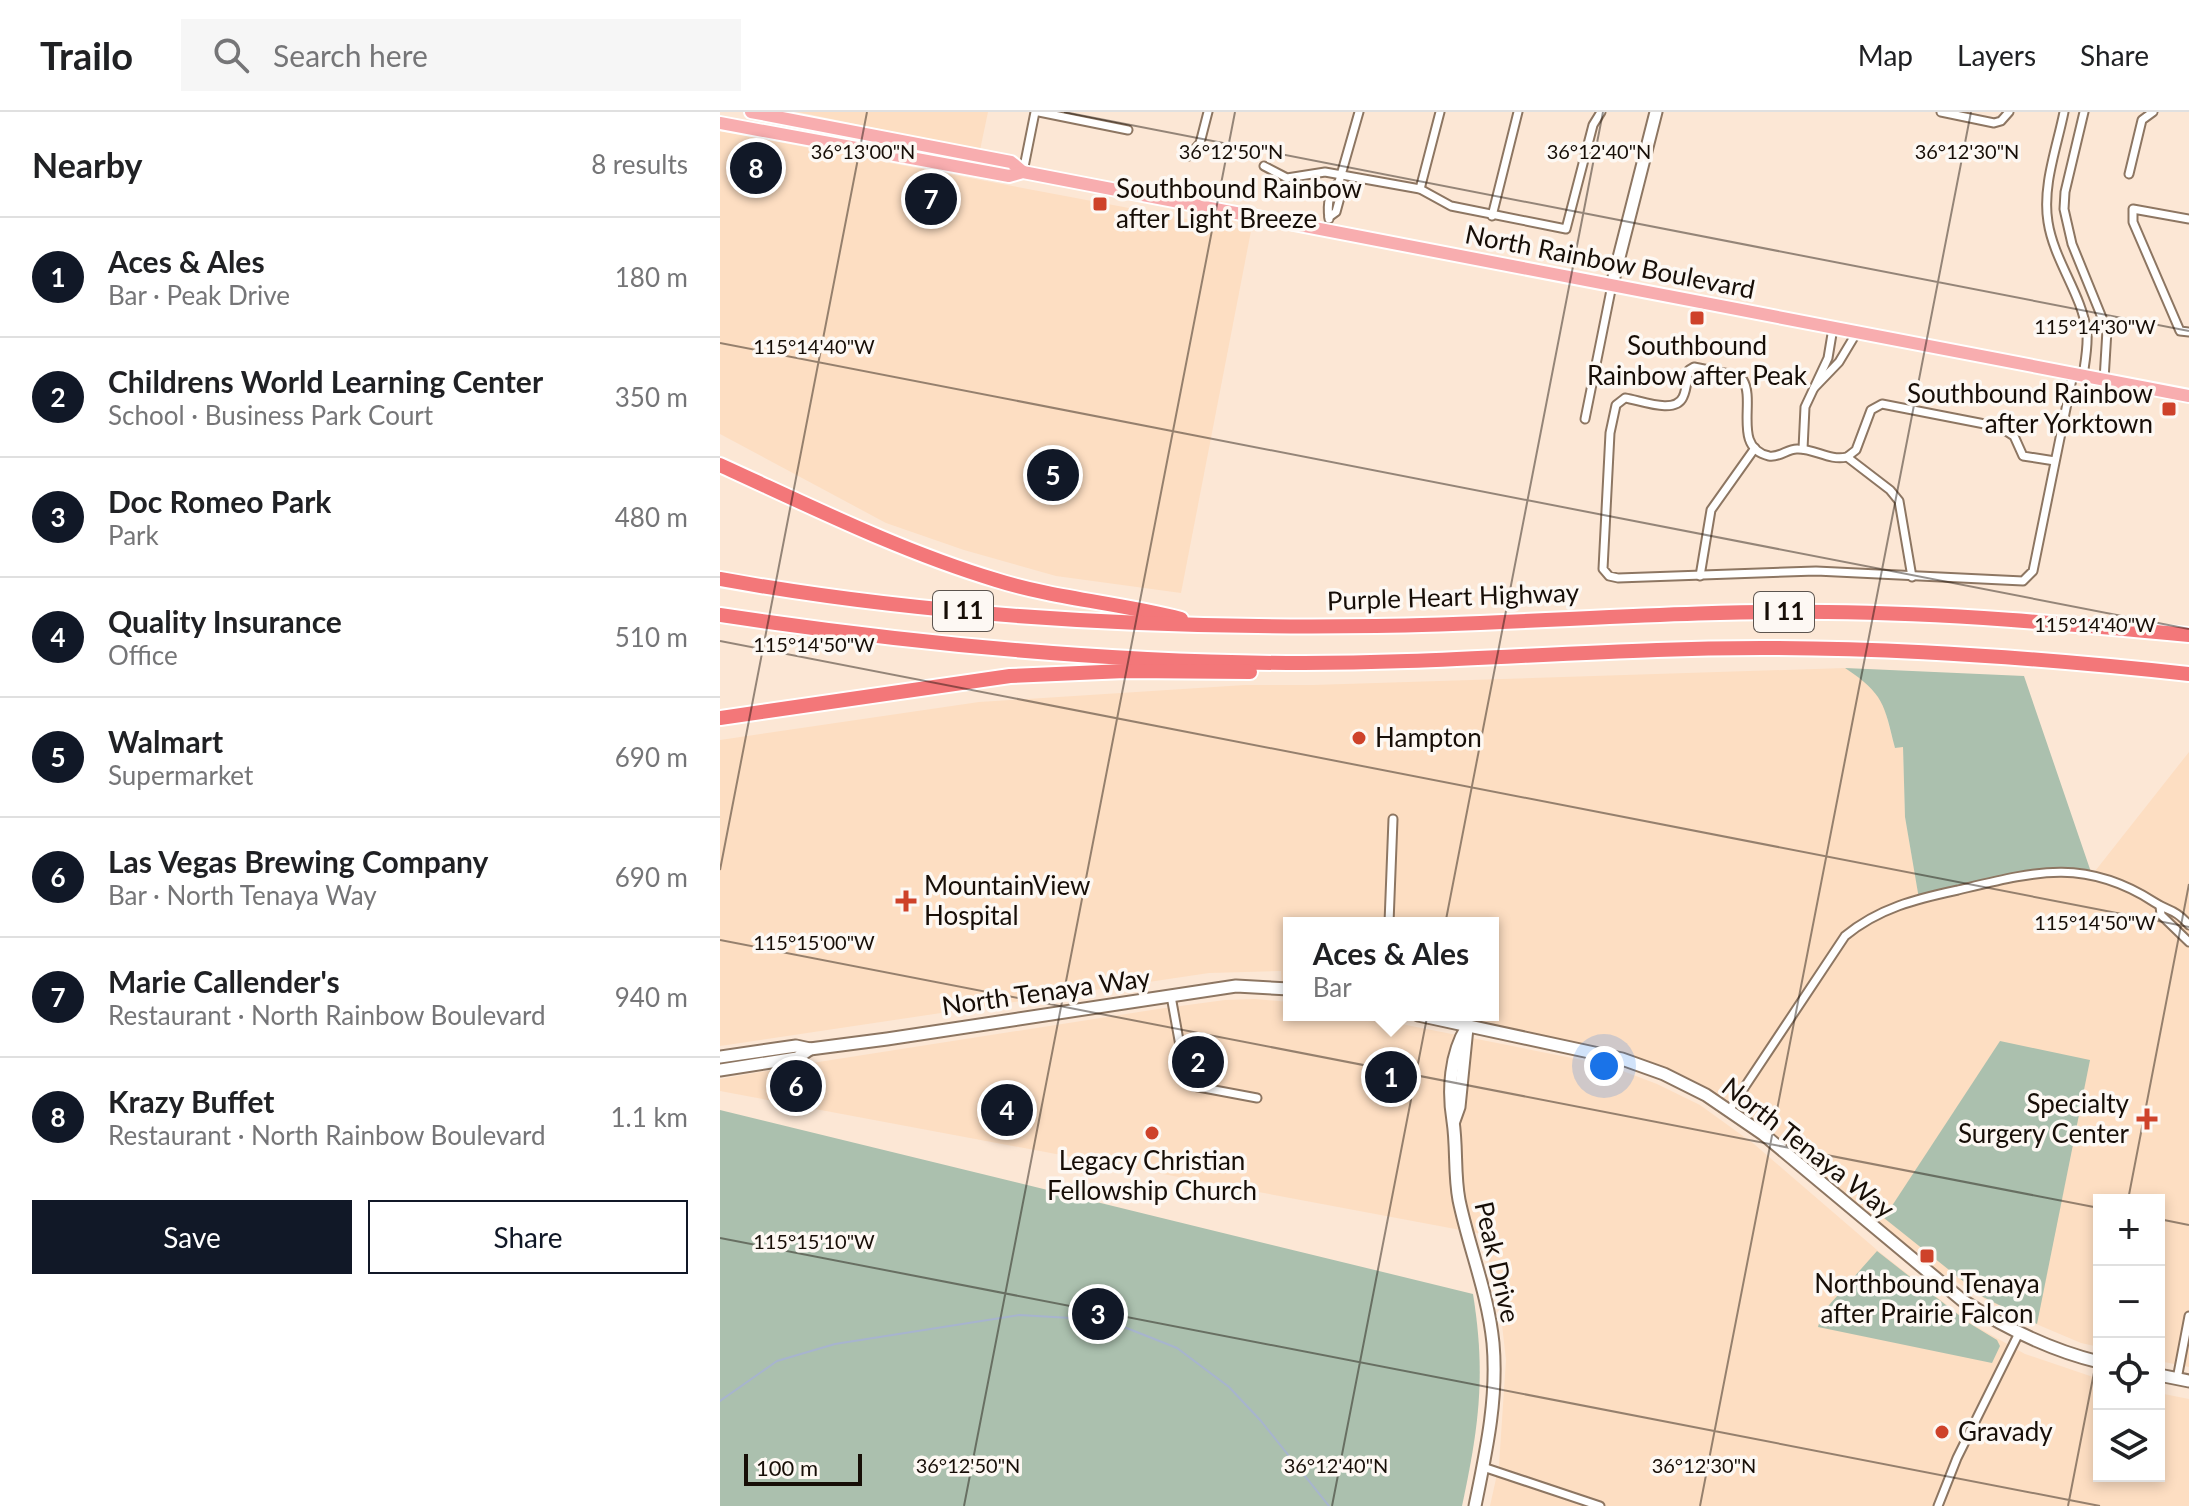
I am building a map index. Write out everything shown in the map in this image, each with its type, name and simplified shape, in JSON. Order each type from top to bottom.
[{"type":"highway","points":[[720,465],[863,531],[957,568],[1043,593],[1150,611],[1208,626]]},
{"type":"highway","name":"Purple Heart Highway","points":[[720,579],[778,589],[1018,617],[1208,626],[1379,626],[1652,614],[1827,612],[2022,619],[2189,635]]},
{"type":"highway","name":"I 11","points":[[720,615],[1004,650],[1142,659],[1286,663],[1441,661],[1659,650],[1857,649],[2025,657],[2189,674]]},
{"type":"highway","points":[[720,718],[1010,676],[1125,671],[1396,670],[1441,661]]},
{"type":"main road","name":"North Rainbow Boulevard","points":[[751,112],[1009,176],[1023,172],[1328,223],[1612,285],[2189,396]]},
{"type":"main road","points":[[1612,285],[1656,112]]},
{"type":"main road","name":"North Rainbow Boulevard","points":[[720,123],[911,150]]},
{"type":"main road","name":"North Tenaya Way","points":[[720,1057],[796,1046],[810,1049],[1236,986],[1283,989]]},
{"type":"main road","name":"North Tenaya Way","points":[[1442,1021],[1580,1048],[1622,1059],[1685,1084],[1730,1109],[1768,1138],[1942,1285],[1985,1315],[2019,1333],[2093,1360]]},
{"type":"main road","name":"Peak Drive","points":[[1467,1027],[1459,1107],[1453,1122],[1454,1164],[1459,1198],[1486,1298],[1493,1342],[1492,1413],[1475,1506]]},
{"type":"main road","name":"North Tenaya Way","points":[[720,1070],[797,1058],[810,1049]]},
{"type":"street","points":[[1023,172],[1037,112],[1128,130]]},
{"type":"street","points":[[1189,156],[1200,143],[1208,112]]},
{"type":"street","points":[[1328,223],[1326,209],[1332,188],[1340,179],[1359,112]]},
{"type":"street","points":[[1420,189],[1440,112]]},
{"type":"street","points":[[1492,216],[1518,112]]},
{"type":"street","points":[[1264,166],[1287,178],[1325,172],[1340,179],[1420,189],[1451,206],[1566,229],[1593,125],[1601,112]]},
{"type":"street","points":[[1941,112],[1984,122],[2001,121],[2009,112]]},
{"type":"street","points":[[1912,577],[1899,501],[1890,490],[1847,457],[1825,457],[1796,448],[1775,456],[1761,453],[1750,443],[1746,384],[1734,375],[1694,367],[1689,370],[1683,398],[1677,404],[1666,406],[1625,398],[1616,405],[1610,433],[1603,569],[1609,576],[1816,571],[1912,577],[2017,581],[2028,579],[2033,571],[2055,461],[2087,348],[2084,317],[2053,244],[2048,221],[2048,189],[2064,112]]},
{"type":"street","points":[[2084,112],[2065,192],[2064,209],[2072,244],[2107,330],[2104,380]]},
{"type":"street","points":[[2129,174],[2142,120],[2153,112]]},
{"type":"street","points":[[2189,219],[2133,209],[2133,222],[2180,331],[2189,332]]},
{"type":"street","points":[[1585,419],[1612,285]]},
{"type":"street","points":[[1803,449],[1805,407],[1828,358],[1833,328]]},
{"type":"street","points":[[1810,393],[1834,368],[1857,332]]},
{"type":"street","points":[[1847,457],[1856,450],[1871,410],[1882,404],[2000,427],[2014,436],[2023,456],[2055,461]]},
{"type":"street","points":[[1700,576],[1711,510],[1755,448]]},
{"type":"street","points":[[1389,917],[1393,819]]},
{"type":"street","points":[[1730,1109],[1845,936],[1862,922],[1890,907],[2025,874],[2055,871],[2092,875],[2123,885],[2160,906],[2167,906],[2189,925]]},
{"type":"street","points":[[2160,906],[2161,915],[2189,942]]},
{"type":"street","points":[[1171,996],[1186,1079],[1193,1086],[1257,1098]]},
{"type":"street","points":[[2183,1380],[2189,1316]]},
{"type":"street","points":[[1938,1506],[1957,1458],[2019,1333]]},
{"type":"street","points":[[1483,1467],[1600,1506]]},
{"type":"shaded area","points":[[798,112],[988,112],[980,150]]},
{"type":"shaded area","points":[[720,131],[1251,231],[1181,593],[1056,576],[964,550],[886,523],[720,434]]},
{"type":"shaded area","points":[[1845,668],[1866,682],[1878,695],[1895,748],[1903,746],[1905,817],[1919,898],[2025,874],[2092,875],[2189,752],[2189,1367],[2165,1362],[2165,1194],[2093,1194],[2093,1346],[2081,1343],[2005,1311],[1898,1247],[1763,1134],[1654,1070],[1444,1021],[1499,1021],[1499,917],[1283,917],[1283,988],[1281,971],[1209,973],[720,1046],[720,740],[979,702],[1245,685]]},
{"type":"shaded area","points":[[1225,1000],[1283,1001],[1283,1021],[1386,1021],[1607,1065],[1657,1084],[1700,1105],[1754,1144],[1877,1250],[1970,1323],[2025,1354],[2093,1377],[2093,1482],[2165,1482],[2165,1394],[2189,1399],[2189,1506],[1490,1506],[1499,1465],[1506,1360],[1499,1298],[1482,1234],[720,1091],[720,1079]]},
{"type":"green space","points":[[1845,668],[2024,676],[2092,875],[2055,871],[1919,899],[1905,817],[1903,747],[1895,748],[1885,710],[1875,693]]},
{"type":"green space","points":[[2000,1041],[2090,1060],[2037,1324],[1983,1297],[1884,1218]]},
{"type":"green space","points":[[720,1110],[1473,1294],[1479,1350],[1479,1400],[1462,1506],[720,1506]]},
{"type":"green space","points":[[1877,1251],[1969,1323],[1997,1340],[2000,1346],[1992,1363],[1818,1327],[1822,1313]]},
{"type":"waterway","points":[[720,1401],[777,1361],[835,1344],[1019,1315],[1071,1318],[1124,1327],[1177,1348],[1229,1387],[1261,1421],[1329,1506]]},
{"type":"place","name":"Krazy Buffet","points":[[756,168]]},
{"type":"place","name":"Marie Callender's","points":[[931,199]]},
{"type":"place","name":"Southbound Rainbow after Light Breeze","points":[[1100,204]]},
{"type":"place","name":"Southbound Rainbow after Peak","points":[[1697,318]]},
{"type":"place","name":"Southbound Rainbow after Yorktown","points":[[2169,409]]},
{"type":"place","name":"Walmart","points":[[1053,475]]},
{"type":"place","name":"Hampton","points":[[1359,738]]},
{"type":"place","name":"MountainView Hospital","points":[[906,901]]},
{"type":"place","name":"Childrens World Learning Center","points":[[1198,1062]]},
{"type":"place","name":"Aces & Ales","points":[[1391,1077]]},
{"type":"place","name":"Las Vegas Brewing Company","points":[[796,1086]]},
{"type":"place","name":"Quality Insurance","points":[[1007,1110]]},
{"type":"place","name":"Specialty Surgery Center","points":[[2147,1119]]},
{"type":"place","name":"Legacy Christian Fellowship Church","points":[[1152,1133]]},
{"type":"place","name":"Northbound Tenaya after Prairie Falcon","points":[[1927,1256]]},
{"type":"place","name":"Doc Romeo Park","points":[[1098,1314]]},
{"type":"place","name":"Gravady","points":[[1942,1432]]}]
